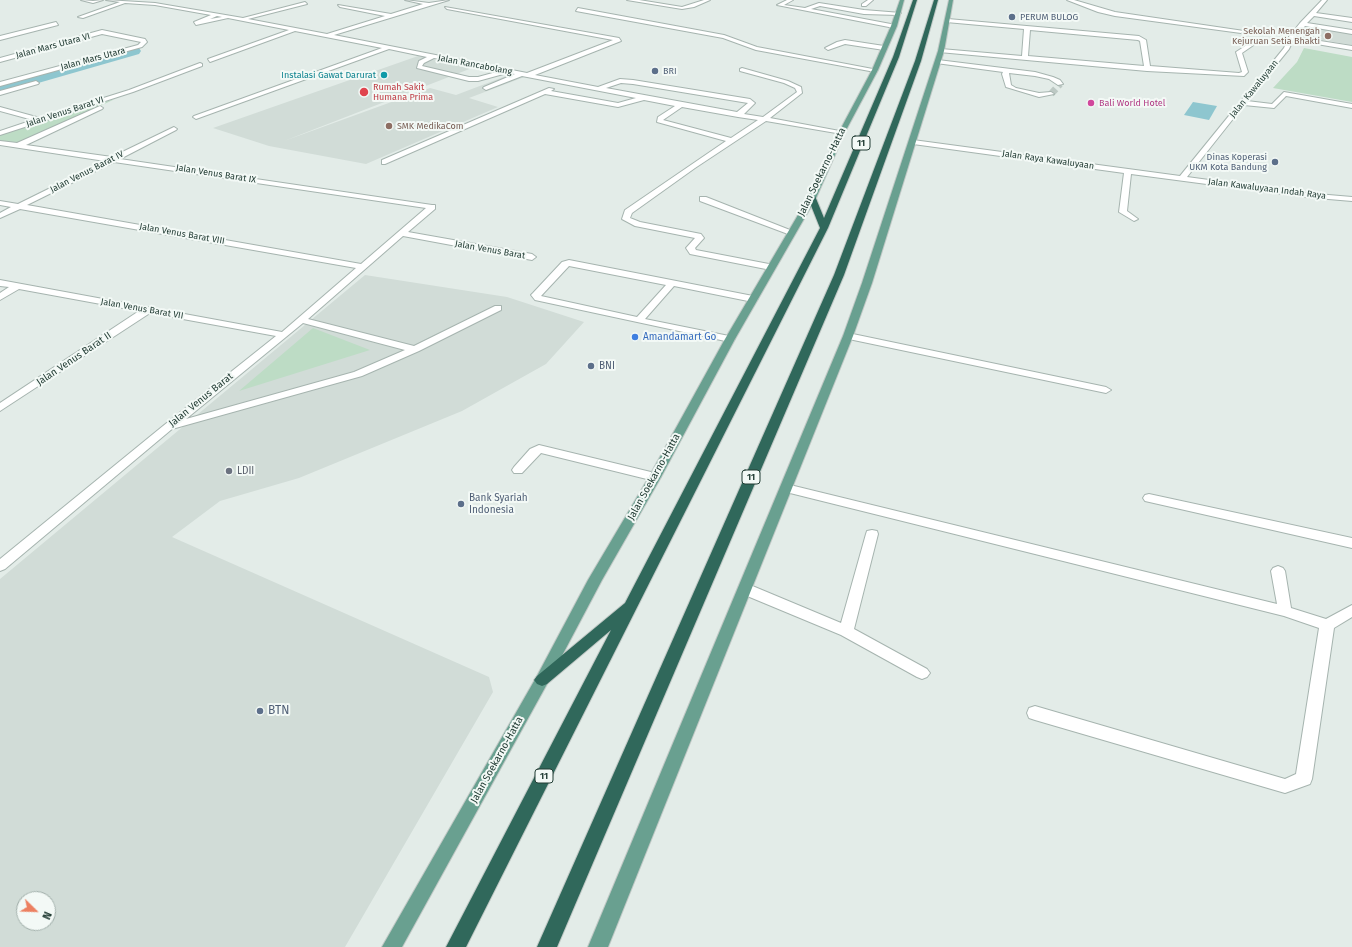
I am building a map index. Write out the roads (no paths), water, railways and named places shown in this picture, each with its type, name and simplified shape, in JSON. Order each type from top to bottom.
[{"type":"highway","name":"11","points":[[456,947],[824,228],[896,57],[916,0]]},
{"type":"highway","name":"11","points":[[547,947],[839,275],[918,61],[936,0]]},
{"type":"highway","points":[[812,198],[824,228]]},
{"type":"highway","points":[[542,680],[632,604]]},
{"type":"main road","name":"Jalan Soekarno-Hatta","points":[[392,947],[542,680],[595,580],[655,477],[730,339],[812,198],[842,132],[875,70],[894,26],[902,0]]},
{"type":"main road","points":[[598,947],[848,336],[913,142],[939,57],[948,21],[951,0]]},
{"type":"street","points":[[83,0],[93,2],[101,0]]},
{"type":"street","points":[[407,0],[429,4]]},
{"type":"street","points":[[326,36],[429,4],[447,0]]},
{"type":"street","points":[[630,0],[682,8],[708,0]]},
{"type":"street","points":[[791,0],[779,5],[894,26]]},
{"type":"street","points":[[864,5],[870,0]]},
{"type":"street","points":[[1070,0],[1100,11],[1116,14],[1241,31]]},
{"type":"street","name":"Jalan Kawaluyaan","points":[[1182,178],[1287,48],[1291,38],[1302,24],[1325,0]]},
{"type":"street","name":"Jalan Rancabolang","points":[[111,1],[153,4],[217,14],[680,105],[842,132]]},
{"type":"street","points":[[81,17],[124,1]]},
{"type":"street","points":[[804,1],[864,12],[899,12]]},
{"type":"street","points":[[242,19],[305,3]]},
{"type":"street","points":[[806,10],[819,4]]},
{"type":"street","points":[[857,4],[899,12]]},
{"type":"street","points":[[340,6],[392,16]]},
{"type":"street","points":[[447,8],[619,40],[486,88]]},
{"type":"street","points":[[578,10],[724,37],[756,48],[875,70]]},
{"type":"street","points":[[217,14],[196,23],[232,17]]},
{"type":"street","points":[[1311,14],[1352,20]]},
{"type":"street","points":[[948,21],[1142,39],[1147,69]]},
{"type":"street","points":[[0,38],[56,24]]},
{"type":"street","points":[[1302,24],[1352,32]]},
{"type":"street","points":[[1025,58],[1027,28]]},
{"type":"street","points":[[210,60],[294,29]]},
{"type":"street","name":"Jalan Mars Utara VI","points":[[0,60],[106,32]]},
{"type":"street","name":"Jalan Mars Utara","points":[[0,84],[140,46],[144,42],[143,40],[106,32]]},
{"type":"street","points":[[1291,38],[1352,48]]},
{"type":"street","points":[[828,48],[845,42],[884,48]]},
{"type":"street","points":[[939,57],[1025,58],[1147,69],[1244,74],[1245,72],[1239,52],[1252,44]]},
{"type":"street","points":[[196,117],[389,48]]},
{"type":"street","points":[[434,56],[421,62],[419,67],[469,79],[478,79],[508,71]]},
{"type":"street","points":[[939,57],[1007,71],[1035,74],[1051,78],[1058,81],[1060,84]]},
{"type":"street","name":"Jalan Venus Barat VI","points":[[0,133],[131,91],[200,66]]},
{"type":"street","points":[[742,70],[786,82],[800,90],[800,92],[763,120],[628,212],[626,219],[638,224],[698,236],[700,238],[690,248],[699,254],[771,267]]},
{"type":"street","points":[[1007,71],[1005,74],[1008,86],[1022,92],[1039,95],[1051,94]]},
{"type":"street","points":[[1030,80],[1035,74]]},
{"type":"street","points":[[0,93],[44,80]]},
{"type":"street","points":[[598,89],[620,81],[633,82],[750,101],[752,103],[738,115]]},
{"type":"street","points":[[385,162],[566,82]]},
{"type":"street","points":[[1022,92],[1026,86]]},
{"type":"street","name":"Jalan Venus Barat VI","points":[[19,145],[118,100],[131,91]]},
{"type":"street","points":[[544,92],[618,105],[644,98]]},
{"type":"street","points":[[1243,103],[1274,106],[1284,94],[1352,106]]},
{"type":"street","points":[[680,105],[660,118],[658,121],[732,140]]},
{"type":"street","points":[[0,109],[40,120]]},
{"type":"street","name":"Jalan Venus Barat IV","points":[[0,216],[113,158],[174,129]]},
{"type":"street","name":"Jalan Raya Kawaluyaan","points":[[913,142],[1182,178]]},
{"type":"street","name":"Jalan Venus Barat IX","points":[[0,143],[113,158],[432,207]]},
{"type":"street","points":[[1128,171],[1123,212],[1134,219]]},
{"type":"street","name":"Jalan Kawaluyaan Indah Raya","points":[[1182,178],[1305,195],[1352,199]]},
{"type":"street","points":[[1305,195],[1352,205]]},
{"type":"street","points":[[702,199],[792,232]]},
{"type":"street","name":"Jalan Venus Barat VIII","points":[[0,203],[363,266]]},
{"type":"street","name":"Jalan Venus Barat","points":[[0,566],[167,428],[284,335],[400,233],[432,207]]},
{"type":"street","name":"Jalan Venus Barat","points":[[400,233],[532,257]]},
{"type":"street","points":[[730,339],[546,301],[538,298],[536,295],[565,264],[569,263],[753,299]]},
{"type":"street","name":"Jalan Venus Barat VII","points":[[0,283],[284,335]]},
{"type":"street","points":[[639,320],[672,283]]},
{"type":"street","points":[[0,297],[18,286]]},
{"type":"street","points":[[167,428],[358,374],[415,349],[498,308]]},
{"type":"street","name":"Jalan Venus Barat II","points":[[0,408],[148,310]]},
{"type":"street","points":[[301,320],[415,349]]},
{"type":"street","points":[[848,336],[1106,390]]},
{"type":"street","points":[[518,470],[534,452],[539,449],[655,477]]},
{"type":"street","points":[[786,488],[1285,611],[1327,625],[1352,610]]},
{"type":"street","points":[[1149,498],[1352,543]]},
{"type":"street","points":[[846,631],[872,534]]},
{"type":"street","points":[[1278,571],[1285,611]]},
{"type":"street","points":[[745,590],[846,631],[922,673]]},
{"type":"street","points":[[1035,713],[1285,786],[1304,779],[1327,625]]},
{"type":"water","points":[[1193,102],[1217,106],[1209,120],[1184,115]]},
{"type":"waterway","points":[[0,89],[133,51]]},
{"type":"tunnel","points":[[1051,94],[1060,84]]},
{"type":"place","name":"PERUM BULOG","points":[[1012,17]]},
{"type":"place","name":"Sekolah Menengah Kejuruan Setia Bhakti","points":[[1328,36]]},
{"type":"place","name":"BRI","points":[[655,71]]},
{"type":"place","name":"Instalasi Gawat Darurat","points":[[384,75]]},
{"type":"place","name":"Rumah Sakit Humana Prima","points":[[364,92]]},
{"type":"place","name":"Bali World Hotel","points":[[1091,103]]},
{"type":"place","name":"SMK MedikaCom","points":[[389,126]]},
{"type":"place","name":"Dinas Koperasi UKM Kota Bandung","points":[[1275,162]]},
{"type":"place","name":"Amandamart Go","points":[[635,337]]},
{"type":"place","name":"BNI","points":[[591,366]]},
{"type":"place","name":"LDII","points":[[229,471]]},
{"type":"place","name":"Bank Syariah Indonesia","points":[[461,504]]},
{"type":"place","name":"BTN","points":[[260,711]]}]
